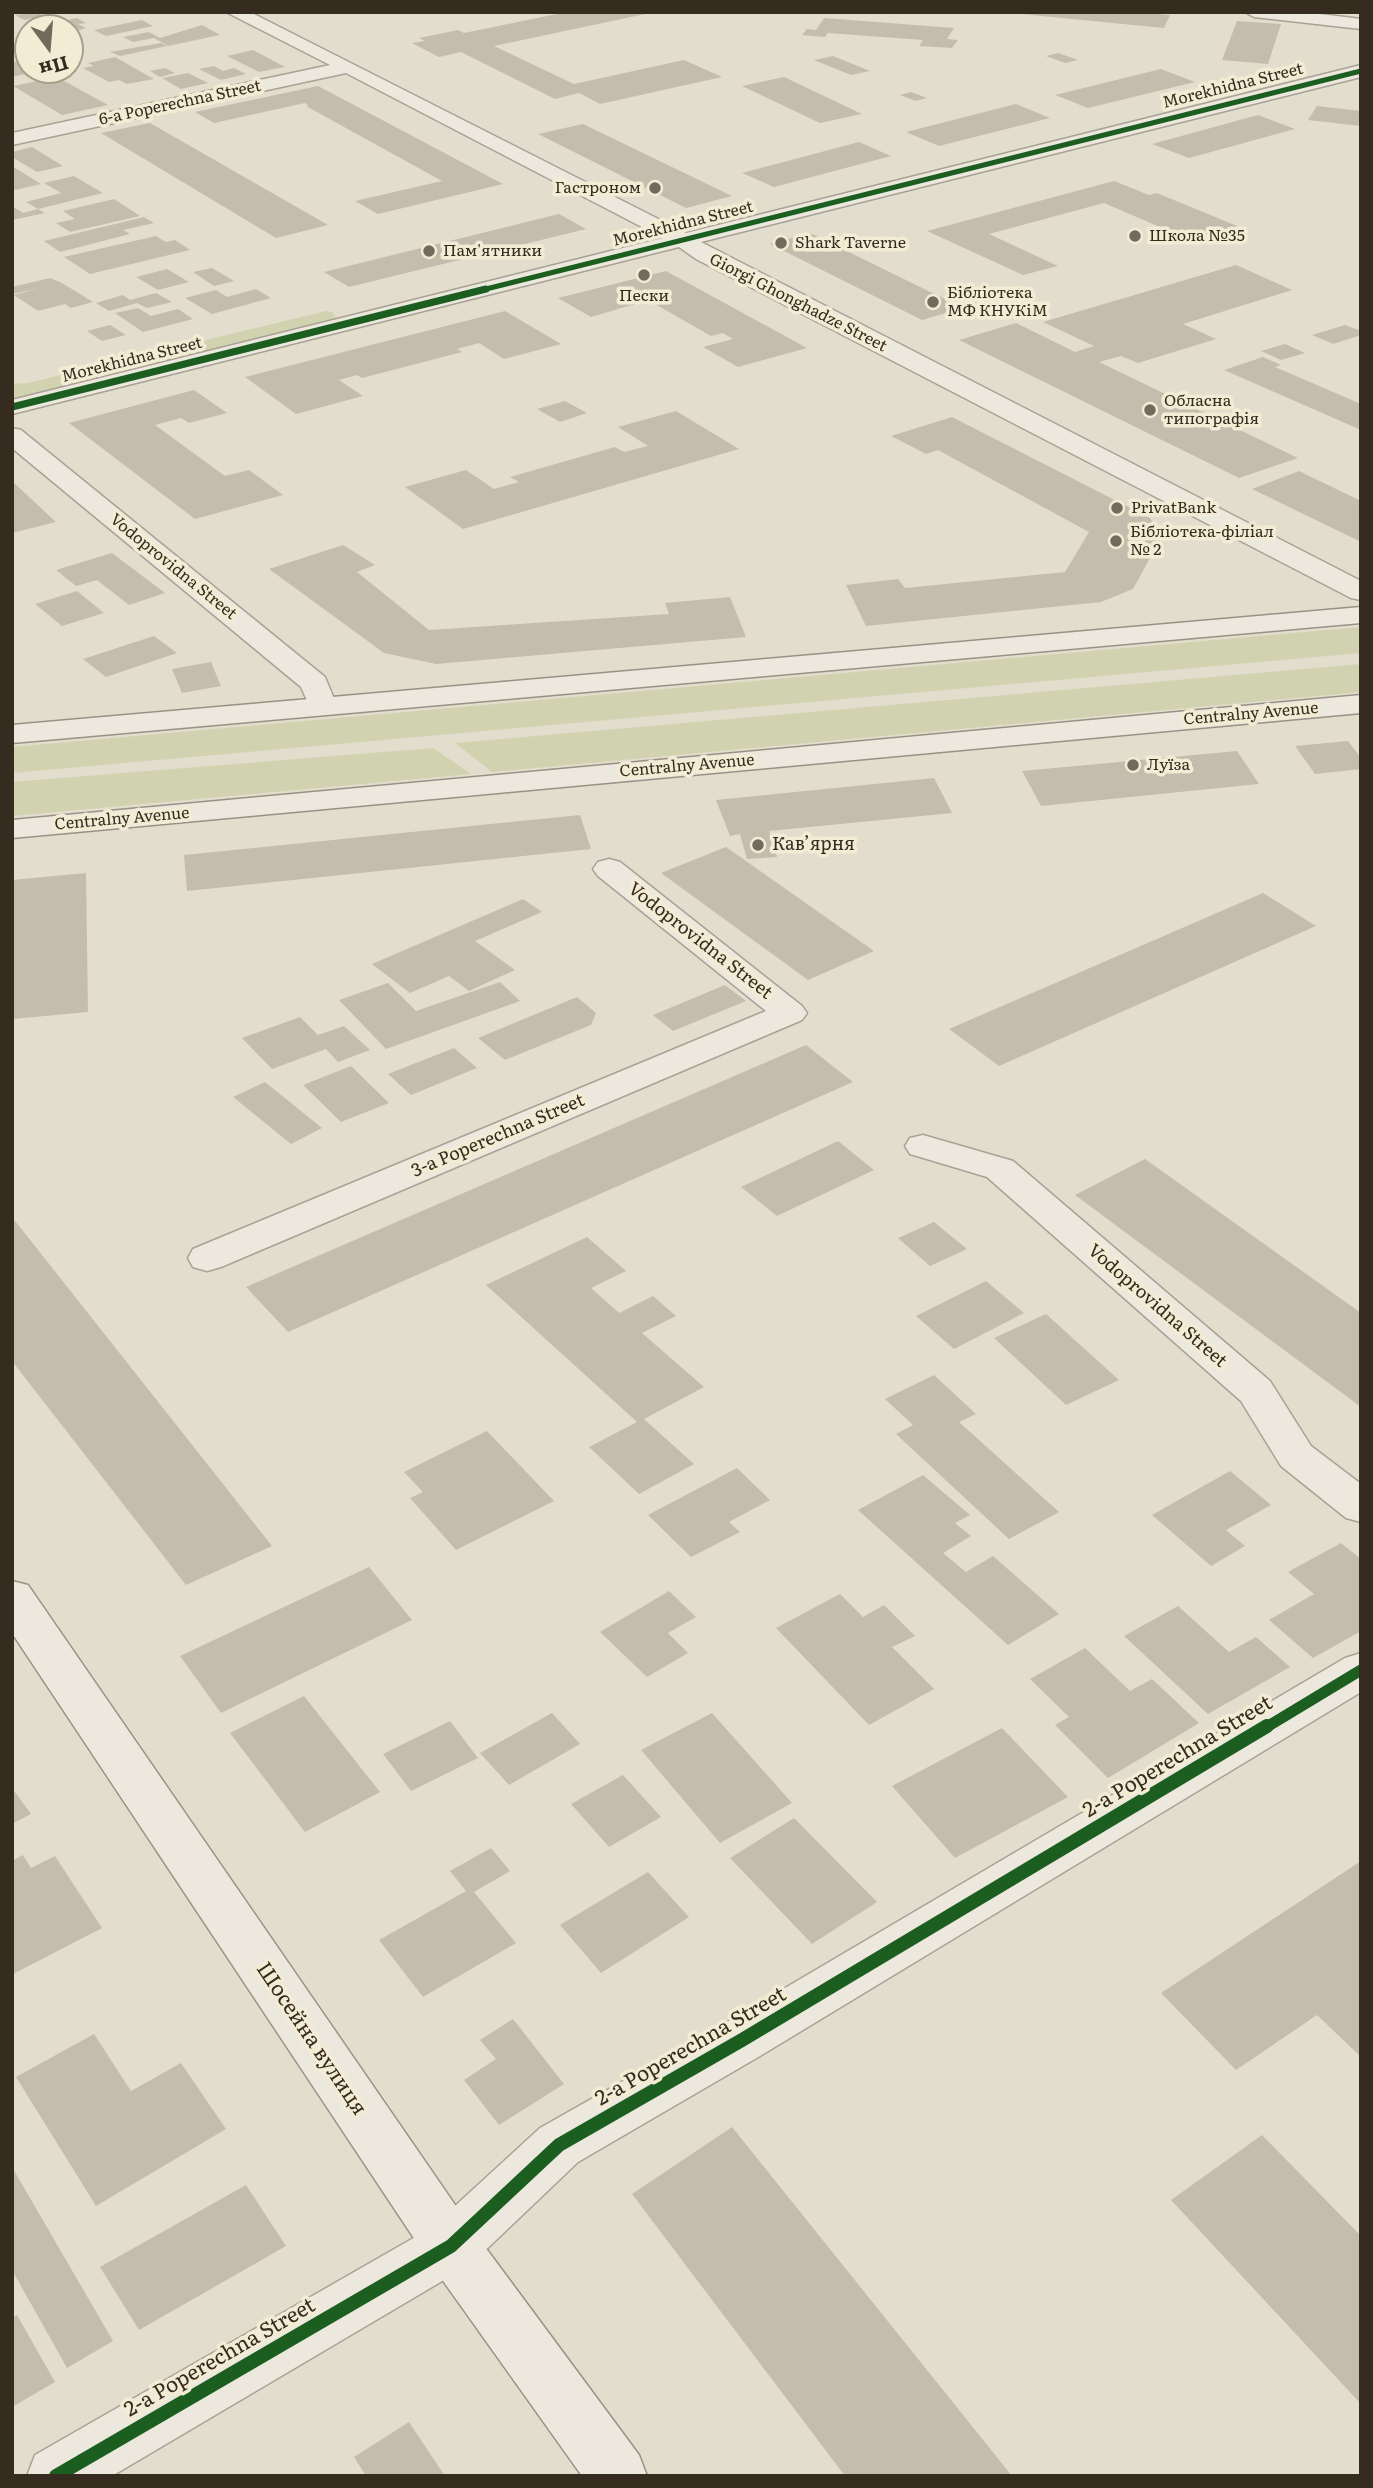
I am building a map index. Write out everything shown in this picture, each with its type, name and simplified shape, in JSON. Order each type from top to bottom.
[{"type":"street","name":"Giorgi Ghonghadze Street","points":[[235,12],[348,67],[682,240],[716,261],[1361,592]]},
{"type":"street","points":[[1254,12],[1361,24]]},
{"type":"street","name":"6-a Poperechna Street","points":[[12,139],[348,67]]},
{"type":"street","name":"Morekhidna Street","points":[[12,407],[1361,71]]},
{"type":"street","name":"Vodoprovidna Street","points":[[12,435],[315,683],[322,706]]},
{"type":"street","points":[[12,734],[1361,615]]},
{"type":"street","name":"Centralny Avenue","points":[[12,829],[1361,704]]},
{"type":"street","name":"Vodoprovidna Street","points":[[609,869],[790,1013]]},
{"type":"street","name":"3-a Poperechna Street","points":[[207,1258],[790,1013]]},
{"type":"street","name":"Vodoprovidna Street","points":[[923,1146],[1000,1169],[1256,1391],[1296,1456],[1361,1507]]},
{"type":"street","name":"Шосейна вулиця","points":[[12,1597],[451,2246],[618,2476]]},
{"type":"street","name":"2-a Poperechna Street","points":[[56,2476],[451,2246],[559,2145],[742,2040],[1361,1670]]},
{"type":"green space","points":[[326,311],[332,312],[336,318],[12,401],[12,384],[28,383]]},
{"type":"green space","points":[[1361,627],[1361,653],[12,773],[12,747]]},
{"type":"green space","points":[[1361,664],[1361,692],[492,772],[455,743]]},
{"type":"green space","points":[[433,748],[471,774],[12,816],[12,782]]},
{"type":"building","points":[[567,12],[650,13],[494,46],[574,84],[684,60],[722,77],[600,104],[579,93],[555,99],[461,52],[439,57],[412,43],[425,41],[419,38],[458,30],[464,33]]},
{"type":"building","points":[[1001,12],[1131,12],[1170,15],[1164,28]]},
{"type":"building","points":[[824,18],[954,28],[947,39],[958,40],[952,48],[919,46],[923,40],[828,33],[825,37],[802,35],[807,29],[816,30]]},
{"type":"building","points":[[142,20],[153,26],[106,36],[94,30]]},
{"type":"building","points":[[1237,21],[1281,24],[1268,64],[1222,60]]},
{"type":"building","points":[[202,25],[220,35],[168,46],[154,38],[133,42],[123,37],[149,32],[160,38]]},
{"type":"building","points":[[161,43],[167,46],[120,56],[110,52]]},
{"type":"building","points":[[253,50],[285,67],[259,72],[227,56]]},
{"type":"building","points":[[1058,53],[1078,60],[1065,63],[1046,56]]},
{"type":"building","points":[[833,56],[870,71],[851,75],[814,60]]},
{"type":"building","points":[[115,57],[154,79],[127,84],[119,80],[109,82],[84,69],[94,66],[88,63]]},
{"type":"building","points":[[214,66],[223,71],[234,68],[246,74],[221,80],[199,69]]},
{"type":"building","points":[[165,68],[175,73],[160,77],[150,71]]},
{"type":"building","points":[[1161,69],[1195,82],[1088,108],[1055,95]]},
{"type":"building","points":[[188,73],[208,83],[181,89],[162,78]]},
{"type":"building","points":[[784,77],[862,114],[820,123],[742,86]]},
{"type":"building","points":[[70,84],[108,105],[62,115],[13,86]]},
{"type":"building","points":[[318,86],[503,184],[378,214],[355,201],[442,181],[306,106],[309,106],[305,103],[214,123],[195,112]]},
{"type":"building","points":[[911,92],[927,98],[916,101],[900,95]]},
{"type":"building","points":[[1016,104],[1050,118],[939,146],[906,132]]},
{"type":"building","points":[[1317,106],[1361,111],[1361,126],[1308,120]]},
{"type":"building","points":[[1258,115],[1295,129],[1189,158],[1152,144]]},
{"type":"building","points":[[150,123],[328,225],[276,238],[101,133]]},
{"type":"building","points":[[583,124],[732,196],[686,208],[538,134]]},
{"type":"building","points":[[859,142],[891,156],[774,187],[742,173]]},
{"type":"building","points":[[32,147],[63,166],[37,172],[12,157],[12,152]]},
{"type":"building","points":[[12,166],[41,184],[15,190],[12,188]]},
{"type":"building","points":[[74,176],[103,193],[38,209],[26,202],[61,193],[44,183]]},
{"type":"building","points":[[1114,181],[1149,195],[1157,193],[1237,226],[1190,240],[1104,203],[989,234],[1058,266],[1023,275],[927,231]]},
{"type":"building","points":[[114,199],[140,216],[70,232],[56,223],[75,219],[63,211]]},
{"type":"building","points":[[12,206],[23,213],[38,209],[45,213],[12,220]]},
{"type":"building","points":[[559,214],[586,229],[349,287],[324,272]]},
{"type":"building","points":[[144,217],[154,223],[123,230],[130,234],[60,252],[44,241]]},
{"type":"building","points":[[810,233],[963,308],[922,320],[770,244]]},
{"type":"building","points":[[156,236],[166,242],[175,240],[190,250],[90,274],[64,257]]},
{"type":"building","points":[[1236,265],[1292,290],[1183,324],[1216,339],[1138,363],[1121,356],[1099,362],[1298,458],[1239,478],[959,340],[1016,323],[1075,352],[1094,346],[1043,322]]},
{"type":"building","points":[[212,268],[234,281],[214,286],[193,272]]},
{"type":"building","points":[[167,269],[189,282],[158,290],[136,277]]},
{"type":"building","points":[[666,271],[807,348],[738,367],[703,347],[733,339],[723,333],[711,336],[655,304],[666,302],[659,297],[591,317],[558,298]]},
{"type":"building","points":[[50,278],[93,302],[71,308],[65,304],[38,311],[14,295],[36,289],[12,294],[12,287]]},
{"type":"building","points":[[256,289],[271,298],[212,314],[185,298],[216,290],[227,297]]},
{"type":"building","points":[[156,293],[172,302],[147,308],[137,303],[109,311],[96,303],[123,295],[130,300]]},
{"type":"building","points":[[138,308],[151,316],[178,309],[193,319],[143,332],[115,313]]},
{"type":"building","points":[[505,311],[561,344],[504,359],[479,343],[457,349],[462,352],[362,378],[357,375],[339,380],[363,396],[296,414],[245,377]]},
{"type":"building","points":[[110,325],[126,335],[102,341],[87,331]]},
{"type":"building","points":[[1345,325],[1361,331],[1361,335],[1333,344],[1312,335]]},
{"type":"building","points":[[1285,344],[1305,353],[1281,360],[1261,351]]},
{"type":"building","points":[[1263,357],[1281,365],[1275,367],[1361,404],[1361,430],[1224,370]]},
{"type":"building","points":[[194,390],[227,413],[189,423],[181,418],[155,425],[225,476],[249,470],[283,495],[195,519],[69,423]]},
{"type":"building","points":[[565,401],[587,413],[560,422],[537,409]]},
{"type":"building","points":[[676,411],[739,449],[463,529],[405,487],[466,470],[494,489],[519,482],[510,477],[615,447],[624,452],[648,446],[618,427]]},
{"type":"building","points":[[952,417],[1150,518],[1162,536],[1133,589],[1101,602],[866,626],[846,585],[898,579],[905,588],[1065,572],[1089,532],[938,450],[926,454],[891,436]]},
{"type":"building","points":[[1299,471],[1361,501],[1361,542],[1252,489]]},
{"type":"building","points":[[12,481],[56,522],[12,533]]},
{"type":"building","points":[[343,545],[375,565],[357,572],[429,630],[669,614],[665,603],[730,597],[746,637],[436,664],[384,653],[269,569]]},
{"type":"building","points":[[112,553],[165,593],[129,605],[97,580],[76,586],[56,570]]},
{"type":"building","points":[[77,591],[104,613],[62,626],[35,604]]},
{"type":"building","points":[[154,636],[177,653],[106,677],[83,659]]},
{"type":"building","points":[[211,662],[221,686],[182,693],[172,669]]},
{"type":"building","points":[[1348,741],[1361,758],[1361,769],[1315,774],[1295,746]]},
{"type":"building","points":[[1237,751],[1259,784],[1041,806],[1022,771]]},
{"type":"building","points":[[934,778],[952,813],[769,831],[777,857],[747,859],[740,834],[730,836],[716,800]]},
{"type":"building","points":[[580,815],[591,849],[187,891],[184,855]]},
{"type":"building","points":[[726,847],[874,951],[808,980],[661,873]]},
{"type":"building","points":[[86,873],[88,1012],[12,1019],[12,880]]},
{"type":"building","points":[[1263,893],[1316,926],[999,1066],[949,1029]]},
{"type":"building","points":[[523,899],[542,912],[475,941],[515,970],[469,991],[449,976],[410,993],[372,964]]},
{"type":"building","points":[[500,982],[520,1001],[386,1049],[339,1000],[388,983],[416,1011]]},
{"type":"building","points":[[725,985],[746,1001],[673,1031],[653,1015]]},
{"type":"building","points":[[577,997],[596,1013],[591,1025],[505,1060],[478,1038]]},
{"type":"building","points":[[300,1017],[318,1035],[344,1026],[370,1050],[338,1062],[326,1049],[272,1069],[242,1038]]},
{"type":"building","points":[[806,1045],[853,1082],[288,1332],[246,1287]]},
{"type":"building","points":[[454,1048],[477,1068],[411,1095],[388,1074]]},
{"type":"building","points":[[351,1066],[389,1103],[341,1122],[303,1085]]},
{"type":"building","points":[[265,1082],[322,1128],[291,1144],[233,1097]]},
{"type":"building","points":[[838,1141],[874,1170],[777,1216],[741,1187]]},
{"type":"building","points":[[1145,1159],[1361,1313],[1361,1407],[1075,1195]]},
{"type":"building","points":[[12,1217],[272,1546],[186,1585],[12,1361]]},
{"type":"building","points":[[934,1222],[967,1249],[930,1266],[898,1238]]},
{"type":"building","points":[[587,1237],[626,1271],[591,1288],[619,1313],[653,1296],[676,1316],[642,1333],[704,1387],[644,1419],[694,1464],[639,1494],[589,1447],[637,1422],[486,1285]]},
{"type":"building","points":[[986,1281],[1024,1313],[954,1349],[916,1316]]},
{"type":"building","points":[[1046,1314],[1119,1380],[1066,1405],[994,1338]]},
{"type":"building","points":[[934,1375],[976,1414],[959,1422],[1059,1512],[1009,1539],[896,1434],[913,1425],[885,1399]]},
{"type":"building","points":[[487,1431],[554,1501],[456,1550],[410,1498],[423,1492],[404,1472]]},
{"type":"building","points":[[737,1468],[770,1500],[729,1522],[740,1532],[691,1557],[648,1515]]},
{"type":"building","points":[[1230,1471],[1271,1505],[1226,1530],[1245,1546],[1211,1566],[1152,1515]]},
{"type":"building","points":[[923,1475],[970,1515],[955,1523],[971,1536],[943,1553],[966,1572],[993,1556],[1059,1614],[1008,1645],[858,1510]]},
{"type":"building","points":[[1341,1543],[1361,1559],[1361,1631],[1313,1658],[1269,1620],[1314,1594],[1288,1572]]},
{"type":"building","points":[[369,1567],[412,1620],[221,1713],[180,1656]]},
{"type":"building","points":[[669,1591],[696,1617],[668,1633],[688,1653],[647,1677],[600,1632]]},
{"type":"building","points":[[840,1594],[863,1617],[884,1605],[915,1636],[892,1647],[934,1689],[869,1725],[776,1628]]},
{"type":"building","points":[[1178,1606],[1229,1652],[1256,1637],[1290,1667],[1208,1714],[1124,1636]]},
{"type":"building","points":[[1085,1648],[1130,1691],[1152,1679],[1199,1723],[1108,1778],[1055,1725],[1069,1717],[1030,1679]]},
{"type":"building","points":[[304,1696],[380,1792],[305,1832],[230,1733]]},
{"type":"building","points":[[552,1713],[580,1744],[509,1785],[480,1753]]},
{"type":"building","points":[[712,1713],[792,1803],[720,1843],[641,1750]]},
{"type":"building","points":[[450,1721],[478,1758],[411,1791],[383,1754]]},
{"type":"building","points":[[1002,1728],[1068,1797],[955,1858],[892,1786]]},
{"type":"building","points":[[623,1775],[661,1817],[609,1847],[571,1804]]},
{"type":"building","points":[[12,1788],[31,1814],[12,1824]]},
{"type":"building","points":[[794,1818],[877,1902],[812,1944],[730,1858]]},
{"type":"building","points":[[491,1848],[510,1871],[474,1892],[516,1943],[423,1997],[379,1940],[466,1891],[450,1871]]},
{"type":"building","points":[[23,1855],[31,1868],[55,1856],[102,1928],[13,1974],[12,1861]]},
{"type":"building","points":[[1361,1861],[1361,2057],[1317,2015],[1236,2070],[1161,1993]]},
{"type":"building","points":[[648,1872],[689,1917],[601,1973],[560,1925]]},
{"type":"building","points":[[513,2019],[564,2084],[499,2125],[464,2080],[496,2059],[480,2040]]},
{"type":"building","points":[[94,2034],[131,2091],[181,2063],[226,2129],[96,2206],[16,2077]]},
{"type":"building","points":[[732,2127],[1012,2476],[845,2476],[632,2194]]},
{"type":"building","points":[[1262,2135],[1361,2236],[1361,2404],[1171,2200]]},
{"type":"building","points":[[12,2167],[113,2341],[67,2368],[12,2270]]},
{"type":"building","points":[[246,2185],[286,2246],[139,2330],[100,2267]]},
{"type":"building","points":[[17,2315],[55,2382],[12,2407],[12,2318]]},
{"type":"building","points":[[409,2422],[445,2476],[366,2476],[354,2457]]},
{"type":"cycle path","points":[[12,407],[1361,71]]},
{"type":"cycle path","points":[[56,2476],[451,2246],[559,2145],[742,2040],[1361,1670]]},
{"type":"place","name":"Гастроном","points":[[655,188]]},
{"type":"place","name":"Школа №35","points":[[1135,236]]},
{"type":"place","name":"Shark Taverne","points":[[781,243]]},
{"type":"place","name":"Пам'ятники","points":[[429,251]]},
{"type":"place","name":"Пески","points":[[644,275]]},
{"type":"place","name":"Бібліотека МФ КНУКіМ","points":[[933,302]]},
{"type":"place","name":"Обласна типографія","points":[[1150,410]]},
{"type":"place","name":"PrivatBank","points":[[1117,508]]},
{"type":"place","name":"Бібліотека-філіал № 2","points":[[1116,541]]},
{"type":"place","name":"Луїза","points":[[1133,765]]},
{"type":"place","name":"Кав’ярня","points":[[758,845]]}]
